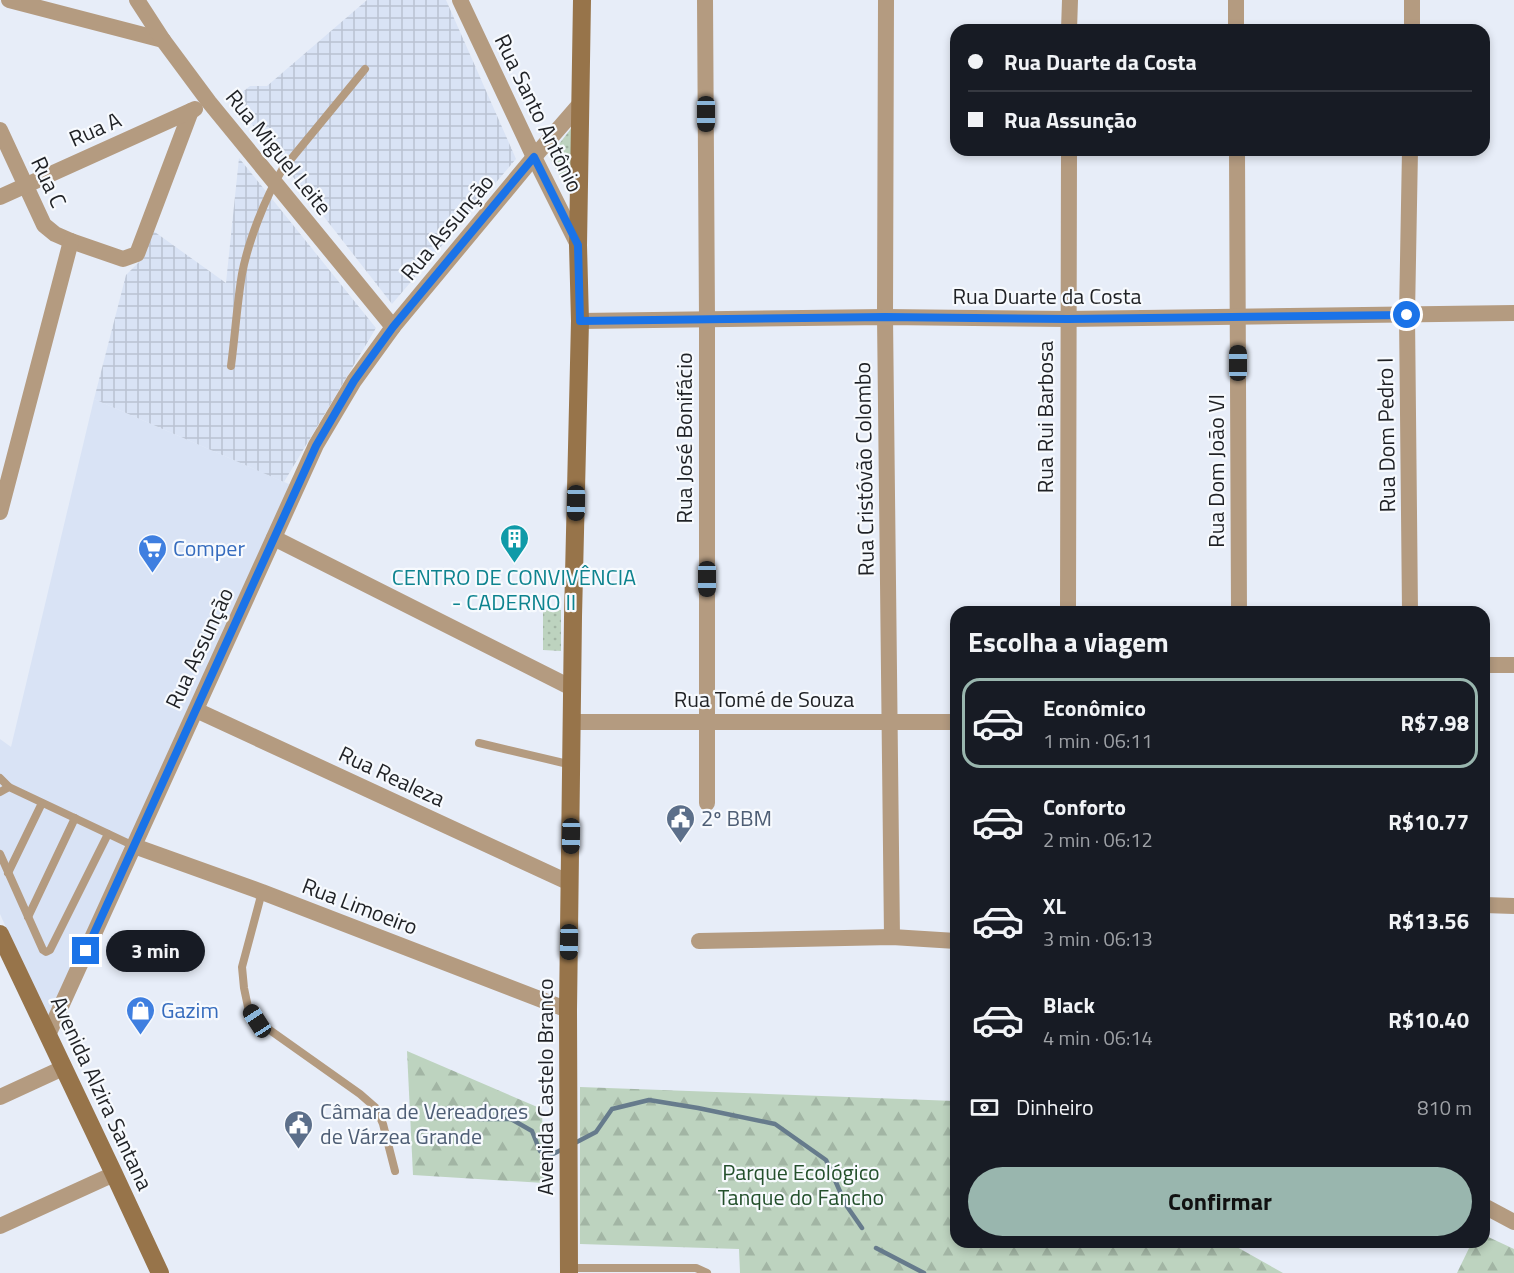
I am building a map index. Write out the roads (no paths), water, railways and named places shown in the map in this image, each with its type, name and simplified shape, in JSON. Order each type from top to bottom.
[{"type":"street","points":[[9,0],[163,40]]},
{"type":"street","name":"Rua Miguel Leite","points":[[137,0],[163,40],[209,102],[393,327]]},
{"type":"street","name":"Rua Santo Antônio","points":[[460,0],[578,245]]},
{"type":"street","name":"Avenida Castelo Branco","points":[[576,1270],[569,1157],[568,1010],[580,321],[578,245],[582,0]]},
{"type":"street","name":"Rua José Bonifácio","points":[[705,0],[707,803]]},
{"type":"street","name":"Rua Cristóvão Colombo","points":[[886,0],[885,317],[892,937]]},
{"type":"street","points":[[1069,24],[1070,0]]},
{"type":"street","points":[[1236,0],[1236,24]]},
{"type":"street","points":[[1412,0],[1412,24]]},
{"type":"street","name":"Rua A","points":[[0,197],[209,102]]},
{"type":"street","name":"Rua Assunção","points":[[48,1035],[316,446],[354,381],[393,327],[580,104]]},
{"type":"street","name":"Rua C","points":[[0,130],[44,225],[55,234],[70,241],[123,259],[137,254],[191,111]]},
{"type":"street","name":"Rua Rui Barbosa","points":[[1068,606],[1069,156]]},
{"type":"street","name":"Rua Dom João VI","points":[[1237,156],[1239,606]]},
{"type":"street","name":"Rua Dom Pedro I","points":[[1410,156],[1407,315],[1410,606]]},
{"type":"street","points":[[0,512],[6,466],[70,241]]},
{"type":"street","name":"Rua Duarte da Costa","points":[[580,321],[885,317],[1238,318],[1514,313]]},
{"type":"street","points":[[274,538],[572,688]]},
{"type":"street","points":[[1490,664],[1514,665]]},
{"type":"street","name":"Rua Realeza","points":[[196,710],[570,883]]},
{"type":"street","name":"Rua Tomé de Souza","points":[[572,722],[950,722]]},
{"type":"street","name":"Rua Limoeiro","points":[[134,846],[262,892],[568,1010]]},
{"type":"street","points":[[1490,905],[1514,906]]},
{"type":"street","name":"Avenida Alzira Santana","points":[[0,934],[6,964],[48,1035],[160,1273]]},
{"type":"street","points":[[699,941],[892,937],[950,941]]},
{"type":"street","points":[[0,1098],[63,1068]]},
{"type":"street","points":[[0,1226],[114,1174]]},
{"type":"street","points":[[1490,1209],[1514,1222]]},
{"type":"lane","points":[[231,366],[242,273],[249,243],[275,182],[282,170],[365,69]]},
{"type":"lane","points":[[479,743],[572,765]]},
{"type":"lane","points":[[0,778],[9,787],[134,846]]},
{"type":"lane","points":[[0,792],[9,787]]},
{"type":"lane","points":[[8,873],[42,802]]},
{"type":"lane","points":[[28,917],[75,818]]},
{"type":"lane","points":[[0,854],[43,950],[46,951],[50,950],[108,834]]},
{"type":"lane","points":[[262,892],[242,967],[248,1007],[257,1021],[360,1094],[376,1108],[383,1124],[395,1171]]},
{"type":"lane","points":[[576,1270],[696,1268],[707,1273]]},
{"type":"waterway","points":[[573,1144],[596,1132],[612,1109],[649,1100],[775,1124],[826,1160],[846,1205],[862,1228]]},
{"type":"waterway","points":[[448,1108],[479,1119],[511,1119],[532,1131],[540,1151],[553,1154],[563,1149]]},
{"type":"waterway","points":[[876,1248],[924,1273]]},
{"type":"place","name":"CENTRO DE CONVIVÊNCIA - CADERNO II","points":[[514,564]]},
{"type":"place","name":"Comper","points":[[152,574]]},
{"type":"place","name":"2º BBM","points":[[680,844]]},
{"type":"place","name":"Gazim","points":[[140,1036]]},
{"type":"place","name":"Câmara de Vereadores de Várzea Grande","points":[[299,1150]]},
{"type":"park label","name":"Parque Ecológico Tanque do Fancho","points":[[801,1184]]}]
